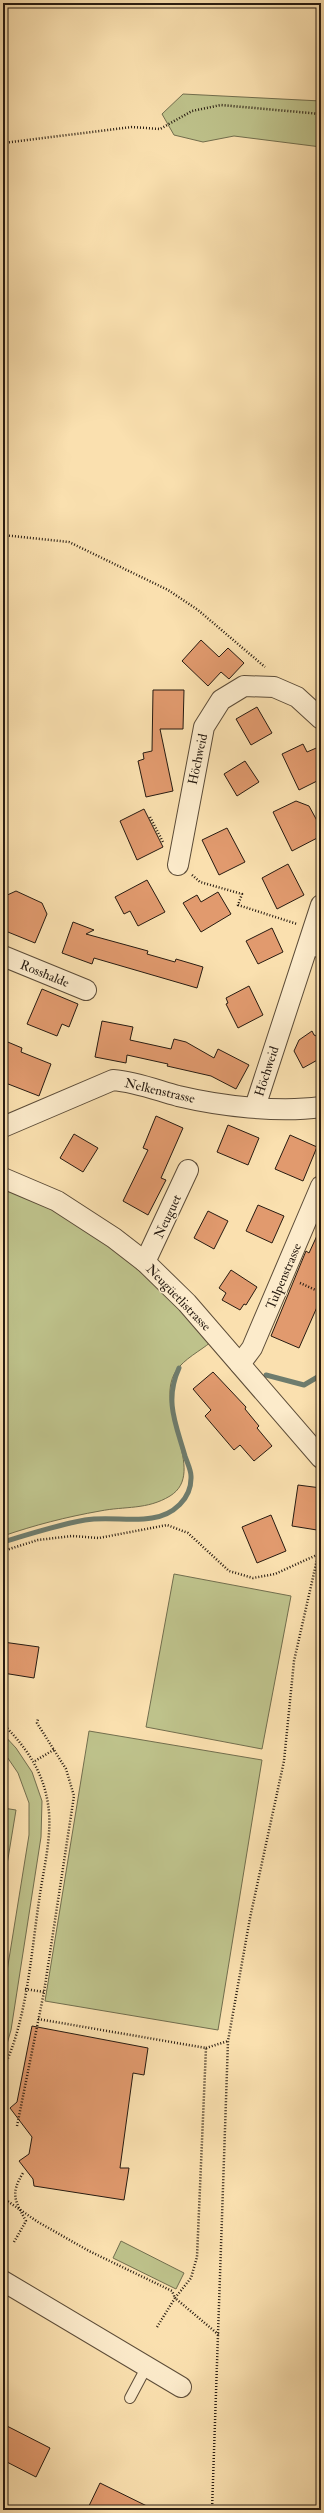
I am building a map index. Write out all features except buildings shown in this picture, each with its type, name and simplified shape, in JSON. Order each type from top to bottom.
[{"type":"street","name":"Höchweid","points":[[178,865],[204,727],[221,700],[244,686],[274,687],[297,697],[321,719]]},
{"type":"street","name":"Höchweid","points":[[321,905],[314,929],[314,950],[255,1107],[321,1107]]},
{"type":"street","name":"Rosshalde","points":[[3,956],[86,990]]},
{"type":"street","name":"Nelkenstrasse","points":[[3,1127],[113,1080],[128,1081],[178,1096],[255,1107]]},
{"type":"street","name":"Neuguet","points":[[145,1262],[188,1170]]},
{"type":"street","name":"Neugüetlistrasse","points":[[3,1178],[57,1201],[114,1238],[145,1262],[187,1303],[321,1458]]},
{"type":"street","name":"Tulpenstrasse","points":[[240,1364],[252,1348],[321,1186]]},
{"type":"street","points":[[3,2281],[181,2387]]},
{"type":"lane","points":[[130,2398],[147,2366]]},
{"type":"path","points":[[3,143],[132,127],[160,129],[192,111],[221,105],[321,114]]},
{"type":"path","points":[[3,535],[69,542],[168,590],[198,610],[265,667],[273,677],[274,687]]},
{"type":"path","points":[[178,865],[200,882],[242,894],[238,905],[314,929]]},
{"type":"path","points":[[3,1551],[38,1540],[72,1536],[99,1538],[167,1525],[188,1533],[229,1570],[253,1578],[275,1574],[319,1554]]},
{"type":"path","points":[[212,2510],[220,2336],[228,2041],[250,1918],[284,1761],[294,1661],[321,1542]]},
{"type":"path","points":[[17,2126],[44,1992],[74,1796],[66,1769],[55,1749],[37,1723],[38,1720]]},
{"type":"path","points":[[3,1724],[23,1744],[35,1761],[48,1804],[48,1837],[25,1989],[12,2050],[3,2069]]},
{"type":"path","points":[[35,1761],[55,1749]]},
{"type":"path","points":[[25,1989],[44,1992]]},
{"type":"path","points":[[38,2019],[206,2048],[228,2041]]},
{"type":"path","points":[[157,2327],[175,2298],[191,2278],[197,2257],[206,2048]]},
{"type":"path","points":[[14,2242],[26,2221],[14,2198],[16,2183],[23,2173]]},
{"type":"path","points":[[3,2198],[38,2222],[89,2251],[172,2291],[175,2298],[220,2336]]},
{"type":"green space","points":[[183,94],[321,101],[321,147],[234,136],[203,142],[174,135],[162,114]]},
{"type":"green space","points":[[3,1188],[63,1215],[92,1232],[118,1250],[166,1294],[211,1342],[179,1367],[170,1386],[170,1403],[183,1456],[184,1472],[180,1485],[170,1496],[153,1504],[109,1509],[75,1516],[3,1536]]},
{"type":"green space","points":[[174,1574],[291,1596],[262,1749],[146,1727]]},
{"type":"green space","points":[[89,1731],[262,1760],[218,2030],[45,2001]]},
{"type":"green space","points":[[3,1734],[16,1748],[32,1772],[42,1801],[41,1837],[11,2030],[3,2058],[3,1996],[29,1835],[29,1803],[18,1773],[3,1751]]},
{"type":"green space","points":[[3,1808],[16,1810],[3,1889]]},
{"type":"green space","points":[[121,2241],[184,2273],[176,2289],[113,2258]]},
{"type":"waterway","points":[[3,1542],[54,1527],[85,1520],[152,1518],[167,1513],[180,1504],[185,1499],[188,1492],[191,1476],[173,1412],[172,1391],[179,1368]]},
{"type":"waterway","points":[[266,1375],[304,1385],[321,1375]]}]
